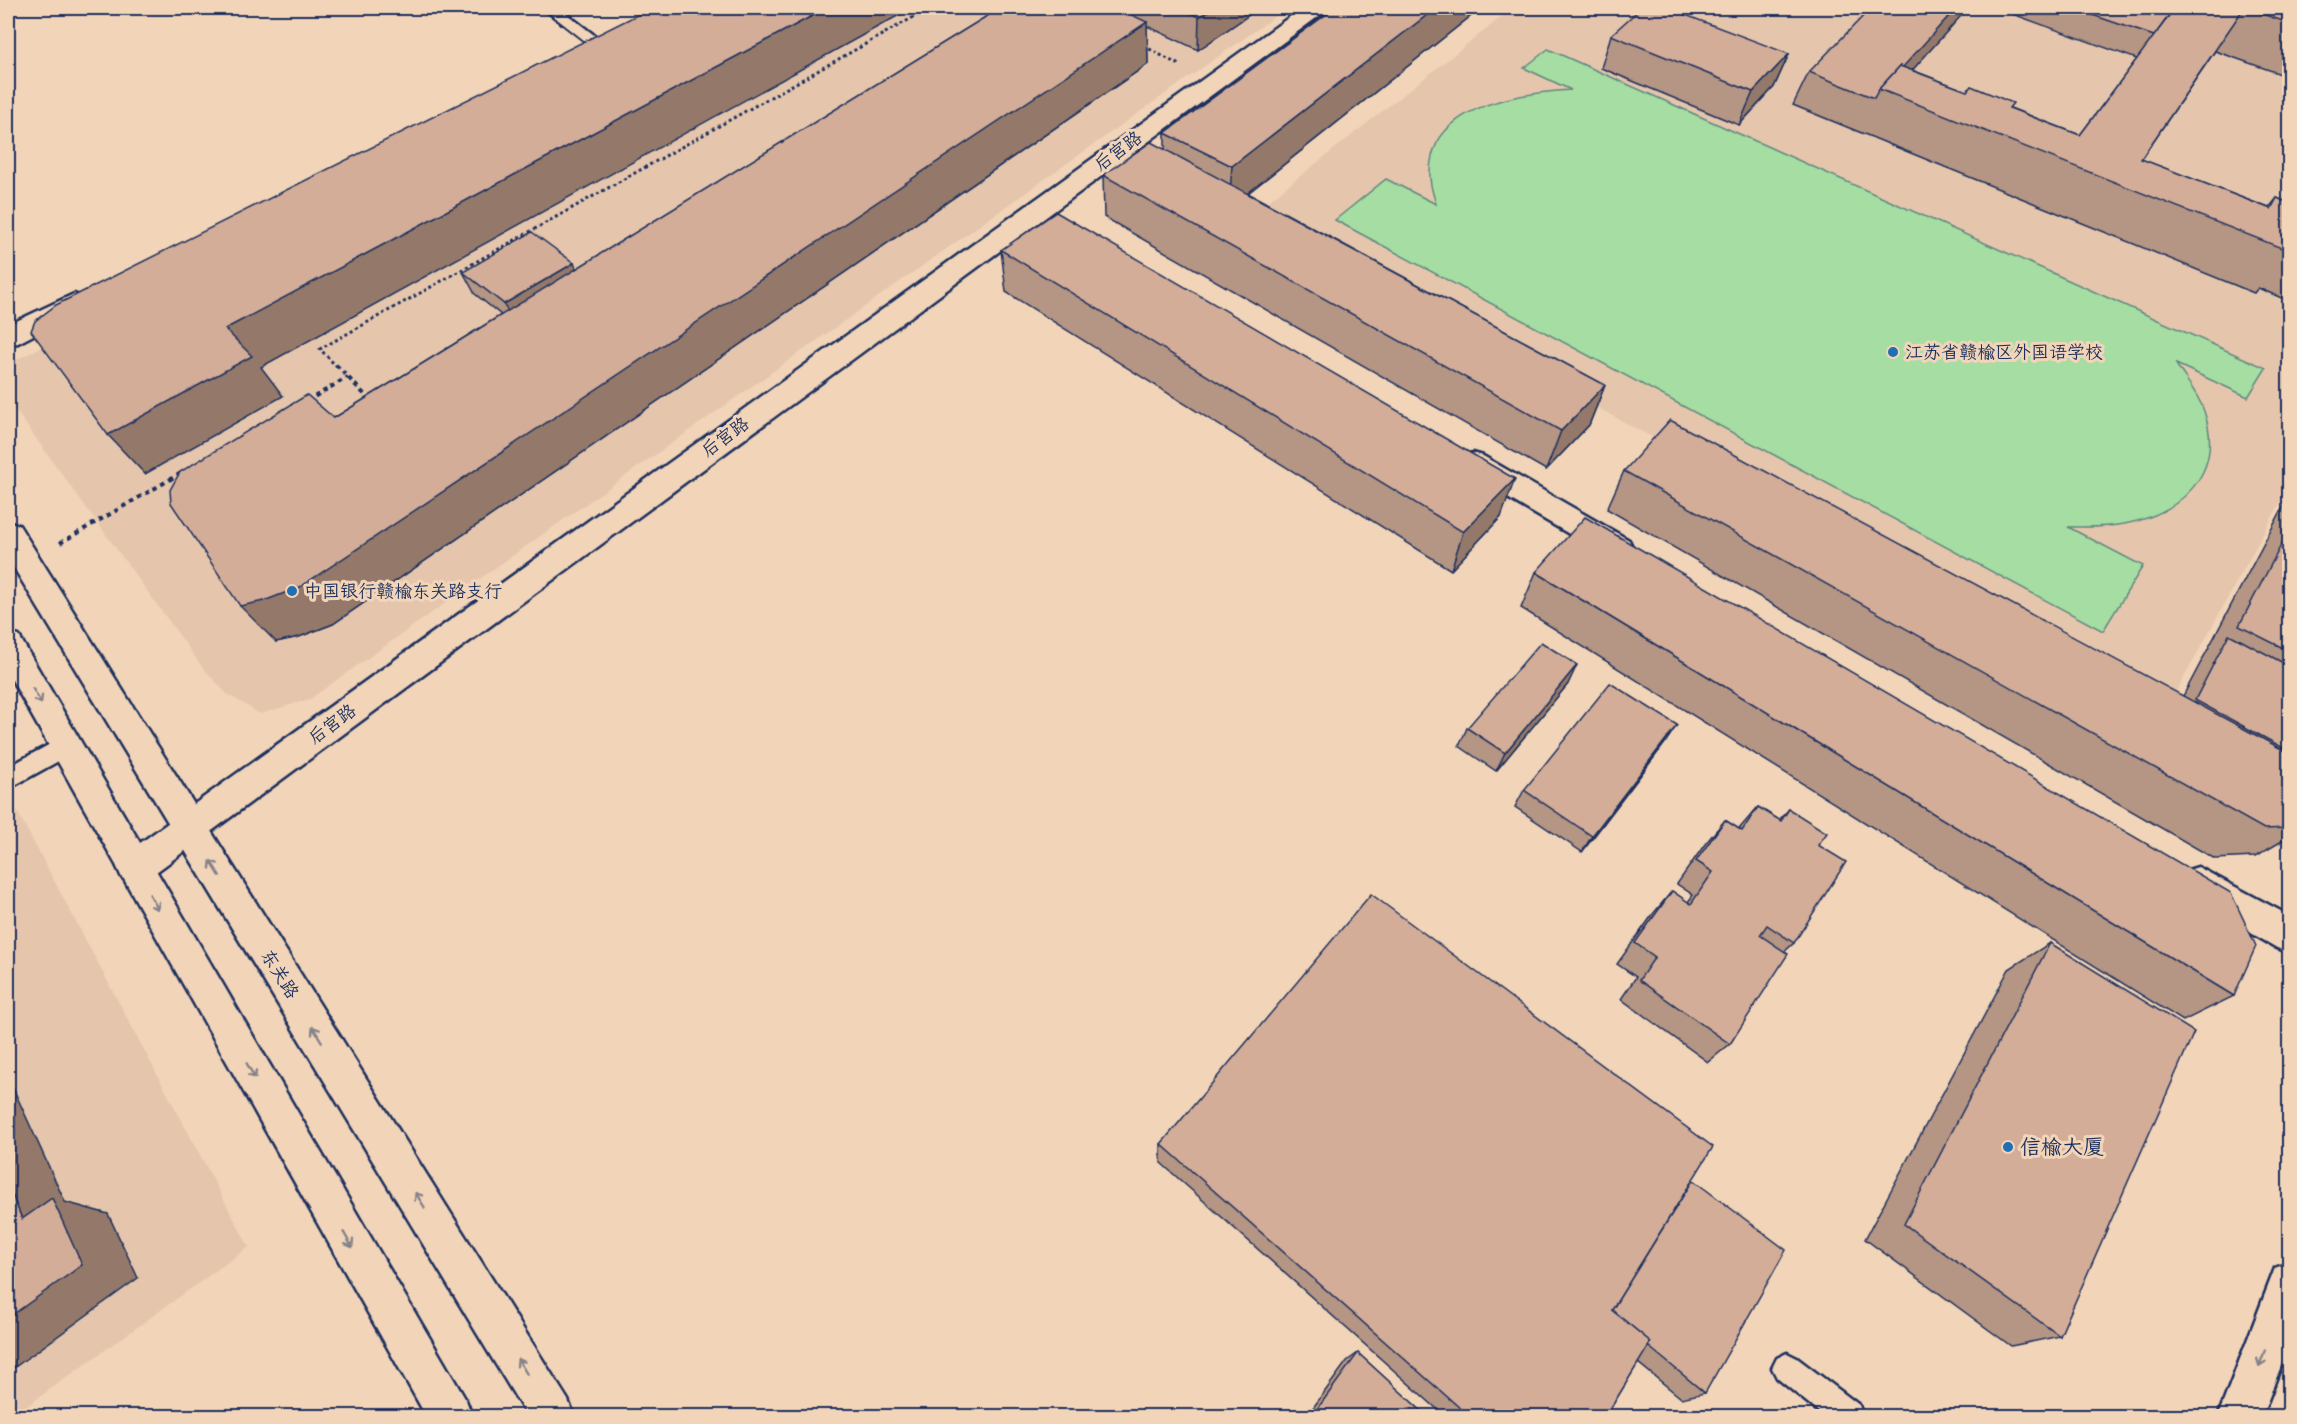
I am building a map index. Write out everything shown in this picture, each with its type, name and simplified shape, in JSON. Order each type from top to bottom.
[{"type":"street","name":"后宫路","points":[[135,867],[1315,8]]},
{"type":"street","points":[[1035,211],[1066,229]]},
{"type":"street","points":[[8,336],[98,291]]},
{"type":"street","points":[[1450,451],[1647,565]]},
{"type":"street","name":"东关路","points":[[17,548],[552,1416]]},
{"type":"street","points":[[8,645],[450,1416]]},
{"type":"street","points":[[2175,870],[2289,936]]},
{"type":"street","points":[[2240,1416],[2289,1283]]},
{"type":"lane","points":[[550,8],[593,41]]},
{"type":"lane","points":[[8,779],[65,746]]},
{"type":"lane","points":[[1787,1368],[1848,1416]]},
{"type":"path","points":[[378,408],[320,349],[930,8]]},
{"type":"path","points":[[1141,45],[1212,82]]},
{"type":"path","points":[[298,406],[348,377]]},
{"type":"path","points":[[17,548],[187,470]]},
{"type":"shaded area","points":[[709,8],[1287,8],[310,699],[260,714],[227,694],[203,668],[8,400],[8,364]]},
{"type":"shaded area","name":"江苏省赣榆区外国语学校","points":[[1513,8],[2289,8],[2289,487],[2163,716],[1248,217]]},
{"type":"shaded area","points":[[8,794],[249,1247],[13,1416],[8,1416]]},
{"type":"green space","points":[[1548,49],[2266,368],[2248,397],[2176,364],[2201,404],[2209,433],[2209,453],[2194,487],[2180,500],[2145,519],[2110,526],[2068,527],[2143,566],[2103,631],[1335,220],[1386,179],[1436,204],[1430,172],[1434,149],[1445,131],[1462,117],[1505,99],[1571,90],[1524,68]]},
{"type":"building","points":[[651,8],[827,8],[225,329],[252,356],[108,435],[31,331],[35,321],[56,305]]},
{"type":"building","points":[[1000,8],[1117,8],[1147,22],[300,587],[264,601],[240,606],[171,503],[170,490],[180,472],[307,395],[334,418]]},
{"type":"building","points":[[1179,8],[1213,8],[1199,17]]},
{"type":"building","points":[[1335,8],[1436,8],[1232,166],[1165,133]]},
{"type":"building","points":[[1641,8],[1667,8],[1789,54],[1753,92],[1611,35]]},
{"type":"building","points":[[1871,8],[1956,8],[1903,67],[1900,66],[1879,89],[1874,98],[1809,72]]},
{"type":"building","points":[[2072,8],[2116,8],[2135,14],[2140,8],[2151,8],[2170,14],[2154,36]]},
{"type":"building","points":[[2175,8],[2244,8],[2141,159],[2271,209],[2277,198],[2289,203],[2289,251],[1879,89],[1900,66],[1967,91],[1971,86],[2013,103],[2009,108],[2080,135]]},
{"type":"building","points":[[2244,8],[2289,8],[2289,23]]},
{"type":"building","points":[[1151,142],[1605,385],[1561,431],[1103,175]]},
{"type":"building","points":[[1056,212],[1515,479],[1463,532],[1001,250]]},
{"type":"building","points":[[532,232],[574,263],[504,304],[463,272]]},
{"type":"building","points":[[1670,420],[2289,753],[2289,828],[2264,829],[1624,471]]},
{"type":"building","points":[[1585,517],[2231,893],[2256,946],[2234,996],[1536,572]]},
{"type":"building","points":[[2289,530],[2289,651],[2239,626]]},
{"type":"building","points":[[2229,634],[2289,666],[2289,751],[2195,700]]},
{"type":"building","points":[[1541,642],[1577,665],[1505,753],[1467,728]]},
{"type":"building","points":[[1610,683],[1677,725],[1592,836],[1524,790]]},
{"type":"building","points":[[1758,807],[1781,821],[1789,809],[1827,833],[1818,845],[1846,862],[1794,943],[1767,925],[1760,935],[1788,954],[1730,1044],[1639,980],[1655,957],[1635,943],[1672,891],[1691,904],[1713,872],[1696,861],[1725,820],[1742,831]]},
{"type":"building","points":[[1371,894],[1713,1147],[1612,1310],[1651,1342],[1606,1416],[1469,1416],[1161,1144]]},
{"type":"building","name":"信榆大厦","points":[[2050,943],[2194,1032],[2060,1336],[1904,1224]]},
{"type":"building","points":[[1693,1180],[1786,1250],[1705,1393],[1648,1346],[1651,1342],[1612,1310]]},
{"type":"building","points":[[8,1185],[22,1219],[52,1198],[82,1265],[8,1318]]},
{"type":"building","points":[[1358,1353],[1427,1416],[1312,1416]]},
{"type":"place","name":"江苏省赣榆区外国语学校","points":[[1893,352]]},
{"type":"place","name":"中国银行赣榆东关路支行","points":[[292,591]]},
{"type":"place","name":"信榆大厦","points":[[2008,1147]]}]
